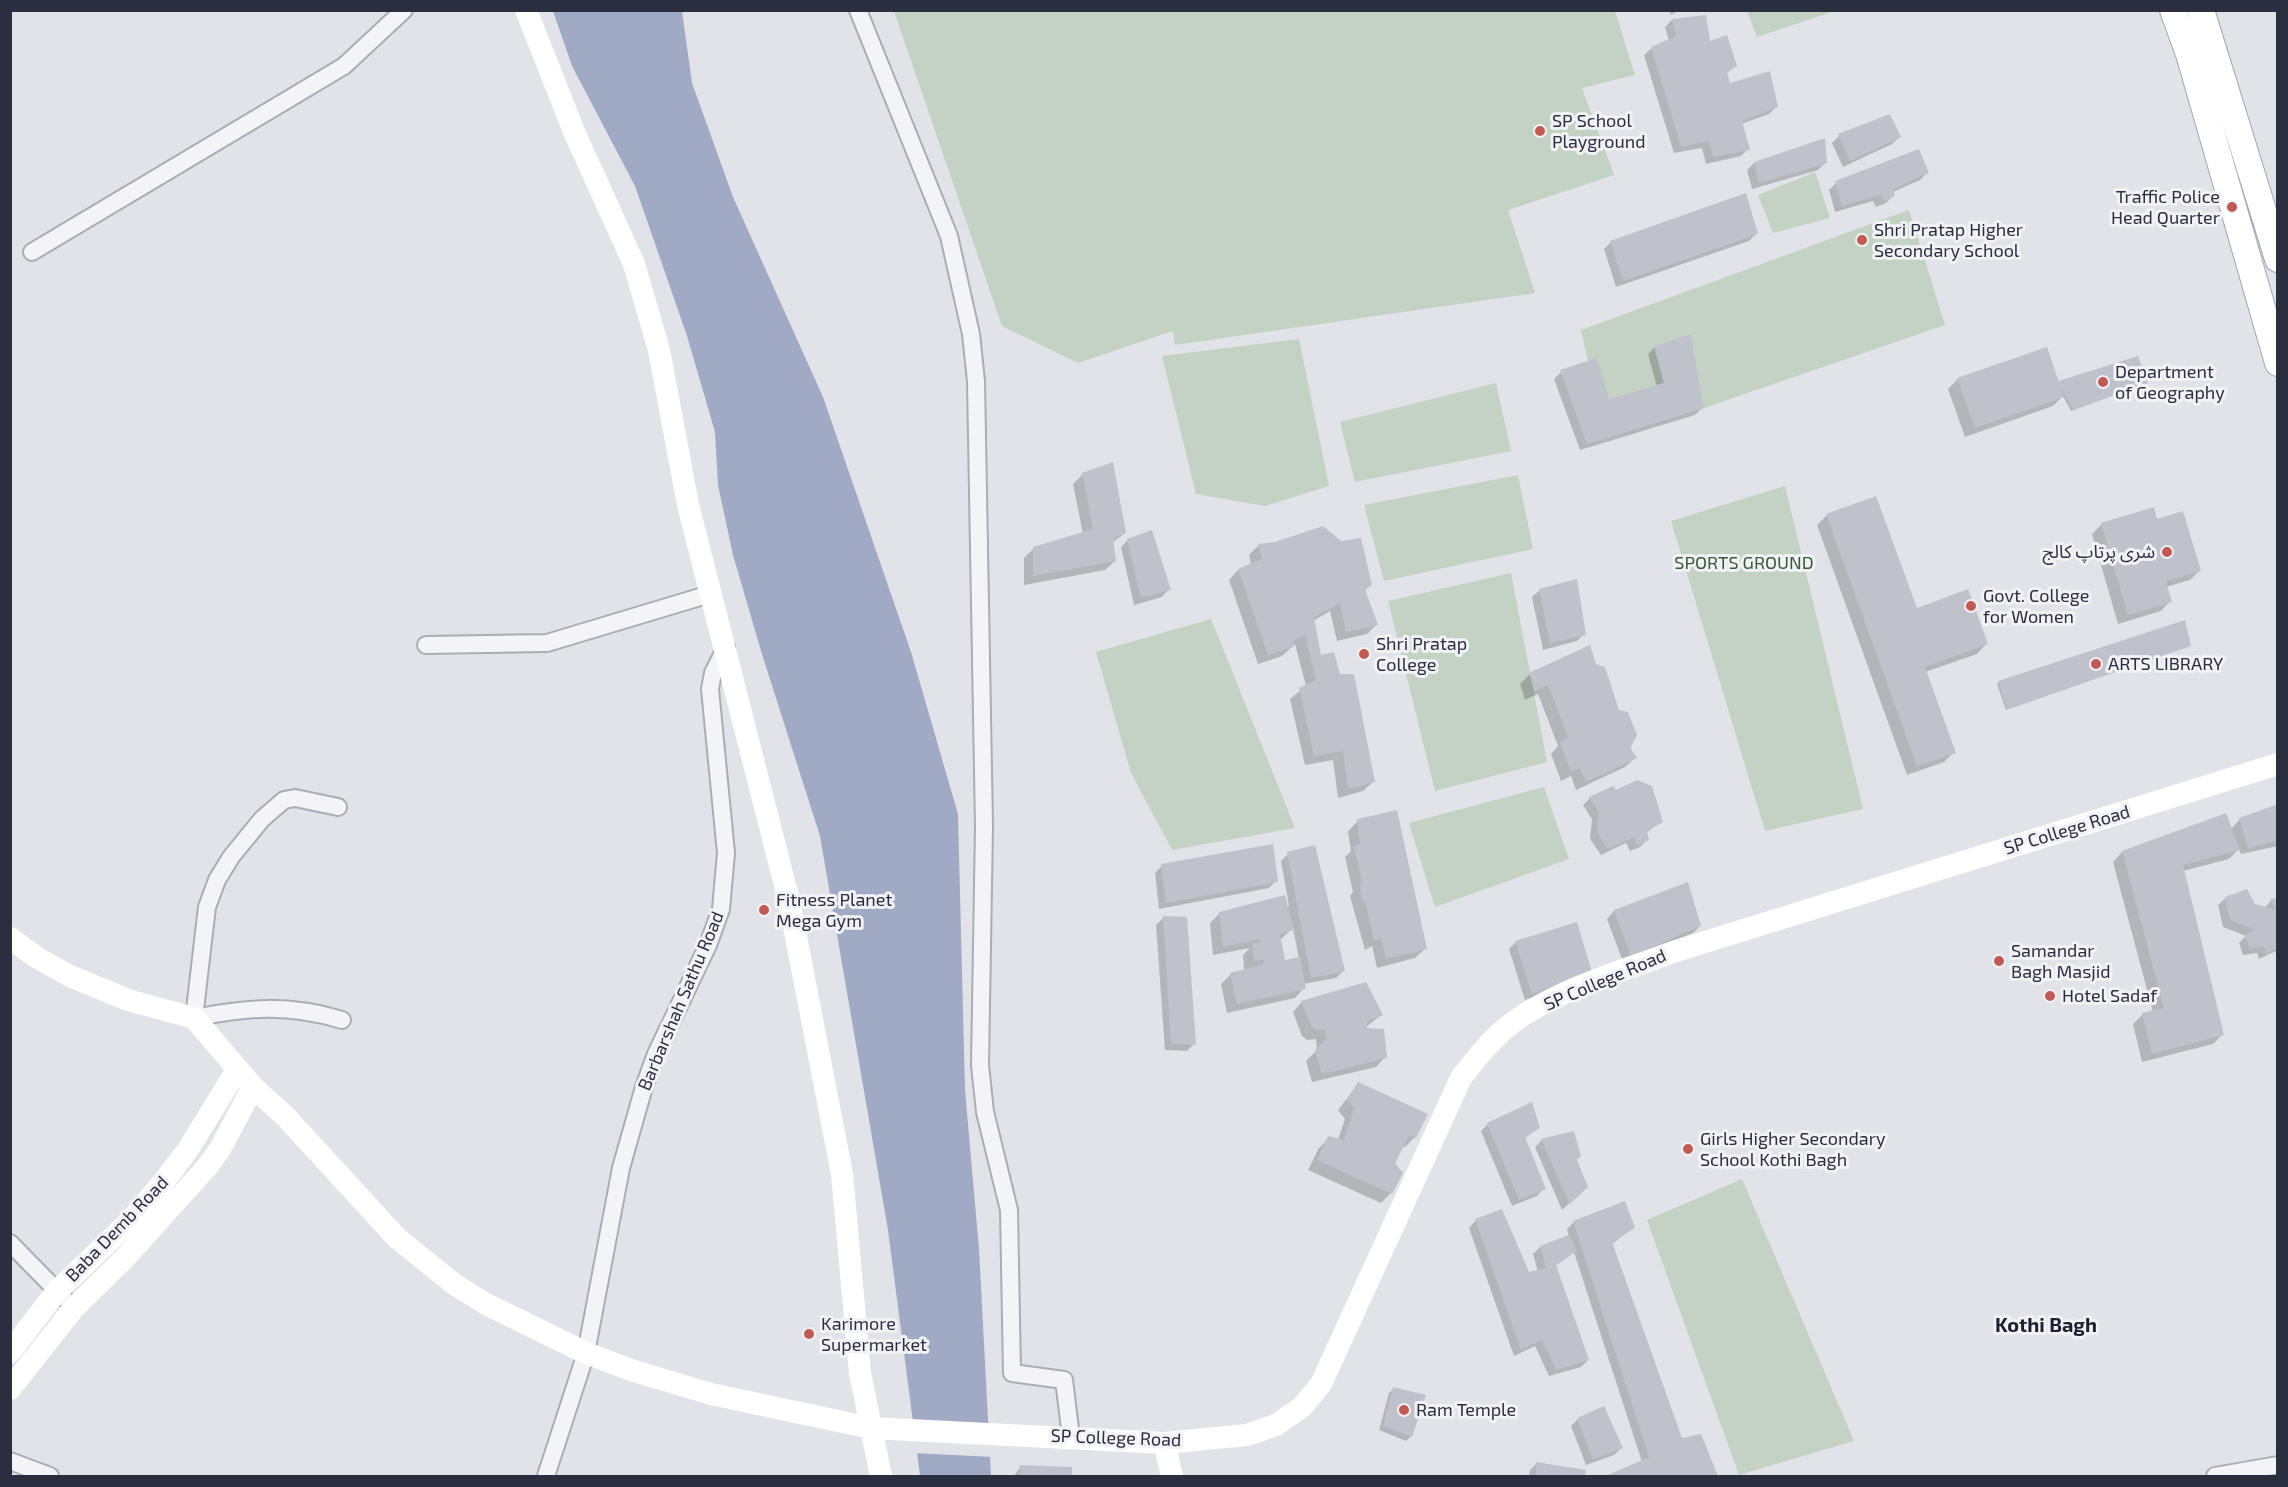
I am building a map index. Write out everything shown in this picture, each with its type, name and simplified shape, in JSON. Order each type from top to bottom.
[{"type":"main road","points":[[2173,10],[2189,54],[2277,363]]},
{"type":"main road","points":[[2201,10],[2277,259]]},
{"type":"street","points":[[32,252],[344,66],[404,10]]},
{"type":"street","points":[[526,10],[575,134],[634,264],[659,350],[688,505],[789,901],[842,1174],[854,1328],[881,1476]]},
{"type":"street","points":[[858,10],[949,236],[971,334],[976,381],[983,721],[981,1089],[1009,1210],[1012,1373],[1064,1380],[1071,1437]]},
{"type":"street","points":[[426,645],[547,643],[710,594]]},
{"type":"street","name":"Barbarshah Sathu Road","points":[[546,1476],[586,1353],[621,1168],[644,1087],[656,1054],[708,945],[721,909],[726,854],[710,688],[713,673],[726,647]]},
{"type":"street","name":"SP College Road","points":[[194,1018],[237,1070],[285,1116],[397,1238],[426,1264],[486,1304],[586,1353],[631,1370],[711,1394],[871,1428],[1004,1433],[1164,1443],[1247,1435],[1276,1425],[1302,1407],[1321,1384],[1461,1078],[1484,1048],[1509,1026],[1583,986],[1672,952],[2277,764]]},
{"type":"street","points":[[194,1018],[207,907],[217,880],[231,857],[262,819],[284,800],[295,798],[338,807]]},
{"type":"street","points":[[10,938],[36,957],[70,976],[128,1000],[194,1018],[226,1012],[280,1007],[308,1010],[342,1020]]},
{"type":"street","name":"Baba Demb Road","points":[[10,1352],[57,1291],[130,1221],[161,1185],[187,1151],[237,1070]]},
{"type":"street","name":"Baba Demb Road","points":[[10,1389],[74,1308],[124,1259],[194,1182],[220,1149],[254,1086]]},
{"type":"street","points":[[10,1243],[74,1308]]},
{"type":"street","points":[[1164,1443],[1172,1476]]},
{"type":"street","points":[[10,1461],[50,1476]]},
{"type":"street","points":[[2215,1476],[2277,1466]]},
{"type":"green space","points":[[894,11],[1615,11],[1635,75],[1582,88],[1614,175],[1508,210],[1535,293],[1175,345],[1173,331],[1078,363],[1002,326]]},
{"type":"green space","points":[[1747,11],[1835,11],[1757,37]]},
{"type":"green space","points":[[1815,172],[1830,218],[1773,233],[1758,195]]},
{"type":"green space","points":[[1909,210],[1945,325],[1704,408],[1691,334],[1655,346],[1664,383],[1609,399],[1588,361],[1581,330]]},
{"type":"green space","points":[[1299,339],[1329,486],[1265,506],[1196,494],[1162,356]]},
{"type":"green space","points":[[1496,383],[1511,451],[1355,482],[1340,422]]},
{"type":"green space","points":[[1518,475],[1533,549],[1384,581],[1364,505]]},
{"type":"green space","name":"SPORTS GROUND","points":[[1785,486],[1863,809],[1765,831],[1671,521]]},
{"type":"green space","points":[[1511,573],[1547,762],[1435,791],[1388,601]]},
{"type":"green space","points":[[1211,619],[1295,828],[1172,850],[1131,773],[1096,652]]},
{"type":"green space","points":[[1544,787],[1569,859],[1435,907],[1409,823]]},
{"type":"green space","points":[[1742,1179],[1854,1441],[1739,1475],[1647,1220]]},
{"type":"water","points":[[553,11],[682,11],[692,83],[733,197],[823,397],[911,652],[958,814],[965,1090],[979,1249],[991,1476],[920,1476],[888,1230],[820,836],[733,555],[718,485],[715,432],[687,336],[635,186],[572,66]]},
{"type":"pier","points":[[909,1422],[992,1425],[993,1457],[914,1453]]},
{"type":"building","points":[[1706,15],[1710,41],[1727,35],[1737,66],[1727,72],[1730,83],[1770,71],[1778,107],[1742,121],[1750,150],[1713,157],[1709,141],[1681,147],[1651,47],[1676,36],[1672,19]]},
{"type":"building","points":[[1890,114],[1901,137],[1850,161],[1838,134]]},
{"type":"building","points":[[1825,138],[1827,163],[1759,183],[1754,162]]},
{"type":"building","points":[[1919,149],[1929,173],[1893,189],[1895,196],[1884,201],[1880,195],[1842,206],[1835,181]]},
{"type":"building","points":[[1746,193],[1758,234],[1623,281],[1610,241]]},
{"type":"building","points":[[1691,334],[1704,408],[1587,444],[1560,370],[1597,358],[1609,399],[1664,383],[1654,346]]},
{"type":"building","points":[[2047,347],[2064,397],[1975,428],[1957,378]]},
{"type":"building","name":"Department of Geography","points":[[2138,356],[2148,383],[2073,410],[2058,381]]},
{"type":"building","points":[[1113,462],[1126,533],[1113,538],[1116,561],[1033,576],[1033,547],[1093,529],[1082,473]]},
{"type":"building","points":[[1876,496],[1917,608],[1968,589],[1988,644],[1925,667],[1956,753],[1917,766],[1826,514]]},
{"type":"building","points":[[2154,507],[2157,519],[2183,511],[2201,571],[2166,581],[2172,602],[2128,615],[2101,523]]},
{"type":"building","points":[[1323,526],[1341,541],[1361,538],[1372,585],[1365,589],[1378,625],[1346,632],[1340,603],[1314,617],[1321,655],[1334,652],[1340,674],[1354,674],[1375,782],[1348,789],[1343,751],[1314,756],[1299,688],[1316,680],[1305,635],[1294,640],[1293,647],[1268,655],[1238,569],[1262,559],[1258,544],[1275,542]]},
{"type":"building","points":[[1152,530],[1171,590],[1141,598],[1127,539]]},
{"type":"building","points":[[1577,579],[1586,635],[1550,643],[1539,589]]},
{"type":"building","name":"ARTS LIBRARY","points":[[2185,620],[2191,646],[2007,709],[1998,681]]},
{"type":"building","points":[[1590,645],[1596,664],[1605,667],[1619,710],[1628,712],[1637,735],[1630,748],[1637,758],[1586,782],[1580,768],[1571,772],[1560,743],[1568,737],[1548,685],[1535,691],[1529,673]]},
{"type":"building","points":[[1637,780],[1652,786],[1663,822],[1647,831],[1649,840],[1637,845],[1634,837],[1608,849],[1597,832],[1599,812],[1589,797],[1613,786],[1616,790]]},
{"type":"building","points":[[2278,804],[2278,841],[2248,848],[2239,818]]},
{"type":"building","points":[[1397,810],[1427,949],[1386,959],[1381,938],[1374,941],[1366,904],[1362,900],[1360,886],[1362,881],[1354,846],[1360,844],[1357,819]]},
{"type":"building","points":[[2226,813],[2240,850],[2183,865],[2224,1035],[2152,1054],[2142,1013],[2164,1008],[2122,851]]},
{"type":"building","points":[[1273,844],[1278,882],[1166,903],[1161,864]]},
{"type":"building","points":[[1315,845],[1345,971],[1311,978],[1287,852]]},
{"type":"building","points":[[1688,882],[1701,926],[1631,956],[1614,910]]},
{"type":"building","points":[[2247,889],[2255,904],[2276,910],[2270,899],[2278,898],[2278,948],[2266,953],[2264,946],[2250,949],[2245,935],[2256,930],[2230,920],[2225,897]]},
{"type":"building","points":[[1285,895],[1294,930],[1280,934],[1285,960],[1300,957],[1306,989],[1237,1004],[1230,973],[1264,964],[1263,960],[1254,961],[1252,944],[1260,942],[1259,939],[1223,947],[1219,912]]},
{"type":"building","points":[[1163,916],[1187,917],[1196,1045],[1171,1044]]},
{"type":"building","points":[[1577,922],[1592,972],[1532,994],[1515,941]]},
{"type":"building","points":[[1366,982],[1383,1015],[1367,1021],[1367,1028],[1384,1029],[1387,1058],[1322,1074],[1315,1050],[1327,1039],[1325,1030],[1317,1030],[1311,1026],[1301,1001]]},
{"type":"building","points":[[1358,1082],[1428,1114],[1416,1138],[1409,1136],[1395,1163],[1403,1173],[1392,1194],[1317,1160],[1328,1136],[1344,1140],[1354,1109],[1347,1099]]},
{"type":"building","points":[[1532,1102],[1540,1128],[1525,1137],[1546,1189],[1519,1200],[1487,1123]]},
{"type":"building","points":[[1574,1131],[1581,1156],[1577,1160],[1588,1187],[1570,1204],[1541,1139]]},
{"type":"building","points":[[1625,1201],[1635,1228],[1612,1242],[1682,1438],[1701,1434],[1718,1476],[1606,1476],[1649,1457],[1573,1221]]},
{"type":"building","points":[[1502,1209],[1529,1272],[1546,1268],[1540,1246],[1569,1235],[1577,1251],[1556,1265],[1589,1360],[1556,1370],[1542,1340],[1521,1350],[1475,1219]]},
{"type":"building","name":"Ram Temple","points":[[1393,1387],[1426,1395],[1412,1437],[1383,1426]]},
{"type":"building","points":[[1604,1406],[1623,1448],[1593,1459],[1577,1418]]},
{"type":"building","points":[[1536,1462],[1586,1470],[1585,1476],[1536,1476]]},
{"type":"building","points":[[1020,1465],[1072,1467],[1072,1476],[1020,1476]]},
{"type":"place","name":"SP School Playground","points":[[1540,131]]},
{"type":"place","name":"Traffic Police Head Quarter","points":[[2232,207]]},
{"type":"place","name":"Shri Pratap Higher Secondary School","points":[[1862,240]]},
{"type":"place","name":"Department of Geography","points":[[2103,382]]},
{"type":"place","name":"شری پرتاپ کالج","points":[[2167,552]]},
{"type":"place","name":"Govt. College for Women","points":[[1971,606]]},
{"type":"place","name":"Shri Pratap College","points":[[1364,654]]},
{"type":"place","name":"ARTS LIBRARY","points":[[2096,664]]},
{"type":"place","name":"Fitness Planet Mega Gym","points":[[764,910]]},
{"type":"place","name":"Samandar Bagh Masjid","points":[[1999,961]]},
{"type":"place","name":"Hotel Sadaf","points":[[2050,996]]},
{"type":"place","name":"Girls Higher Secondary School Kothi Bagh","points":[[1688,1149]]},
{"type":"place","name":"Karimore Supermarket","points":[[809,1334]]},
{"type":"place","name":"Ram Temple","points":[[1404,1410]]},
{"type":"district","name":"Kothi Bagh","points":[[2046,1325]]}]
